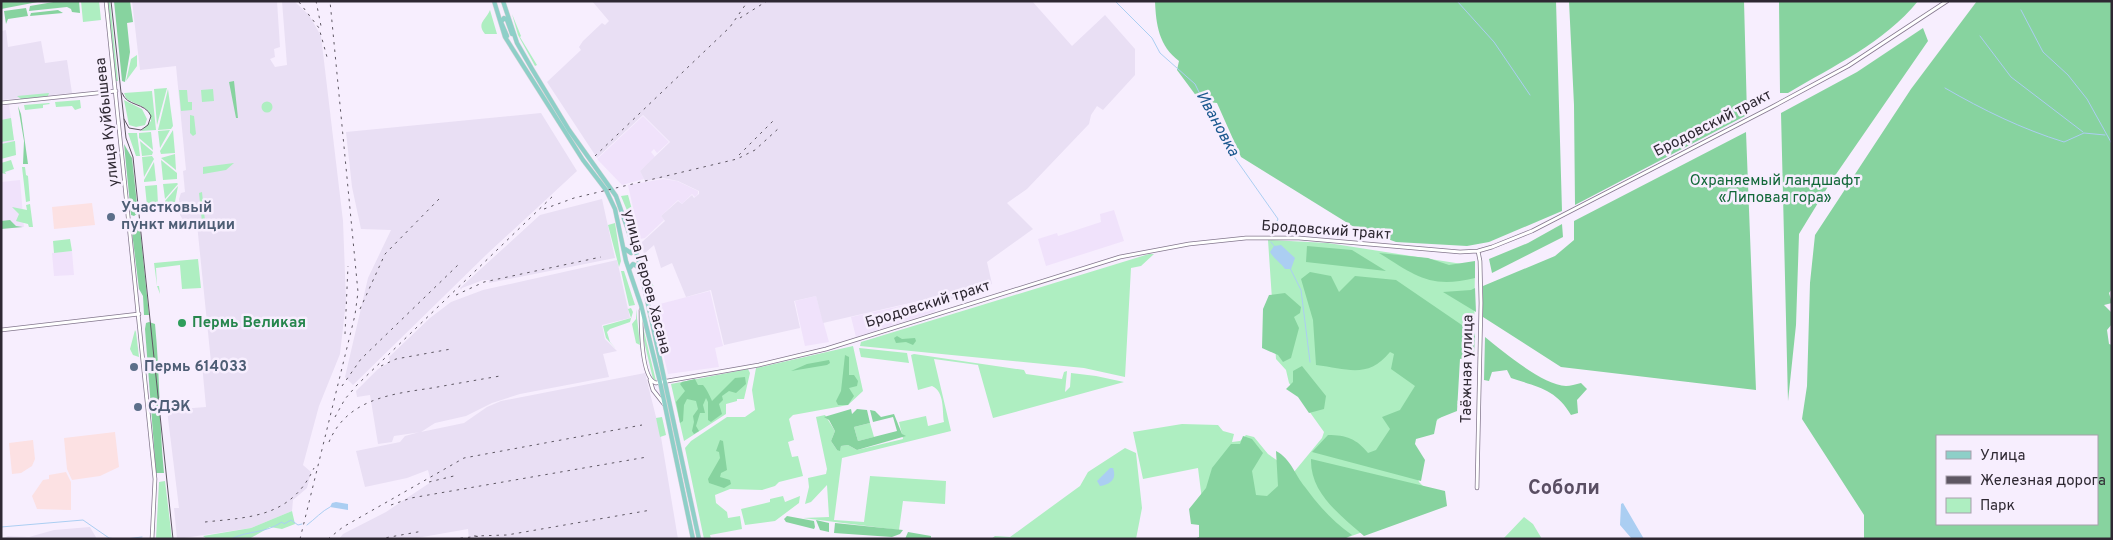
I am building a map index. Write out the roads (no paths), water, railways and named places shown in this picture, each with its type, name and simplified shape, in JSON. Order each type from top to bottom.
[{"type":"main road","name":"улица Героев Хасана","points":[[494,1],[500,27],[510,45],[565,133],[609,196],[618,216],[629,271],[641,305],[660,382],[693,539]]},
{"type":"main road","name":"улица Героев Хасана","points":[[503,1],[517,43],[569,130],[612,189],[620,204],[635,246],[699,539]]},
{"type":"main road","points":[[510,45],[501,22],[504,18],[508,20],[517,43]]},
{"type":"main road","points":[[624,248],[630,253],[635,246]]},
{"type":"main road","points":[[629,271],[633,264],[640,268]]},
{"type":"street","name":"улица Куйбышева","points":[[106,1],[155,479],[152,539]]},
{"type":"street","name":"Бродовский тракт","points":[[660,382],[759,365],[826,349],[1120,257],[1170,247],[1246,238],[1299,238],[1460,252],[1478,251],[1532,231],[1772,107],[1848,66],[1947,1]]},
{"type":"street","points":[[1,103],[116,91]]},
{"type":"street","name":"Таёжная улица","points":[[1478,251],[1481,303],[1478,488]]},
{"type":"street","points":[[641,305],[641,337],[653,390],[665,405]]},
{"type":"street","points":[[1,330],[139,314]]},
{"type":"street","points":[[650,377],[654,383],[660,382]]},
{"type":"water","points":[[1281,245],[1295,258],[1291,269],[1285,269],[1270,252],[1274,246]]},
{"type":"water","points":[[1110,468],[1113,468],[1114,478],[1107,484],[1100,486],[1097,481]]},
{"type":"water","points":[[332,503],[348,504],[348,510],[330,507]]},
{"type":"water","points":[[1623,503],[1644,539],[1632,539],[1620,525],[1621,504]]},
{"type":"waterway","name":"Ивановка","points":[[1115,1],[1152,38],[1160,53],[1195,84],[1223,141],[1278,219],[1271,235]]},
{"type":"waterway","points":[[1457,1],[1494,42],[1530,95]]},
{"type":"waterway","points":[[2021,10],[2043,52],[2068,75],[2087,99],[2112,144]]},
{"type":"waterway","points":[[1980,36],[2011,77],[2083,132]]},
{"type":"waterway","points":[[1945,88],[2003,118],[2064,142],[2084,133],[2105,135]]},
{"type":"waterway","name":"Ивановка","points":[[1271,242],[1275,247]]},
{"type":"waterway","name":"Ивановка","points":[[1290,268],[1301,290],[1310,362]]},
{"type":"waterway","points":[[307,525],[330,507]]},
{"type":"waterway","points":[[1,527],[83,520],[109,538],[116,539]]},
{"type":"waterway","points":[[231,539],[269,528],[282,522],[284,524],[291,520],[298,525],[302,524]]},
{"type":"waterway","points":[[126,539],[142,537]]},
{"type":"tram line","points":[[111,1],[126,138],[133,157],[173,539]]},
{"type":"tram line","points":[[122,93],[128,101],[145,108],[151,116],[148,125],[141,130],[129,128],[124,119]]},
{"type":"railway","points":[[316,1],[321,26]]},
{"type":"railway","points":[[300,539],[355,315],[358,292],[330,1]]},
{"type":"railway","points":[[595,156],[730,27],[748,1]]},
{"type":"railway","points":[[740,18],[767,1]]},
{"type":"railway","points":[[299,2],[319,28],[327,57]]},
{"type":"railway","points":[[739,155],[774,120]]},
{"type":"railway","points":[[544,209],[574,198],[737,159],[755,150],[779,128]]},
{"type":"railway","points":[[335,417],[345,399],[357,385],[555,194]]},
{"type":"railway","points":[[360,309],[385,254],[440,198]]},
{"type":"railway","points":[[456,295],[484,282],[601,257]]},
{"type":"railway","points":[[342,386],[361,359],[459,264]]},
{"type":"railway","points":[[345,334],[348,266]]},
{"type":"railway","points":[[381,366],[396,359],[451,349]]},
{"type":"railway","points":[[329,442],[347,416],[372,401],[401,393],[500,376]]},
{"type":"railway","points":[[328,539],[343,527],[464,458],[642,425]]},
{"type":"railway","points":[[391,505],[411,498],[647,457]]},
{"type":"railway","points":[[205,522],[254,516],[268,512],[294,496],[305,484],[314,468]]},
{"type":"railway","points":[[429,482],[458,475]]},
{"type":"railway","points":[[474,536],[507,535],[651,510]]},
{"type":"railway","points":[[379,539],[423,531]]},
{"type":"railway","points":[[453,539],[481,536]]},
{"type":"place","name":"Участковый пункт милиции","points":[[111,217]]},
{"type":"place","name":"Пермь Великая","points":[[182,323]]},
{"type":"place","name":"Пермь 614033","points":[[134,367]]},
{"type":"place","name":"СДЭК","points":[[138,407]]},
{"type":"district","name":"Соболи","points":[[1564,489]]},
{"type":"park label","name":"Охраняемый ландшафт «Липовая гора»","points":[[1775,190]]}]
